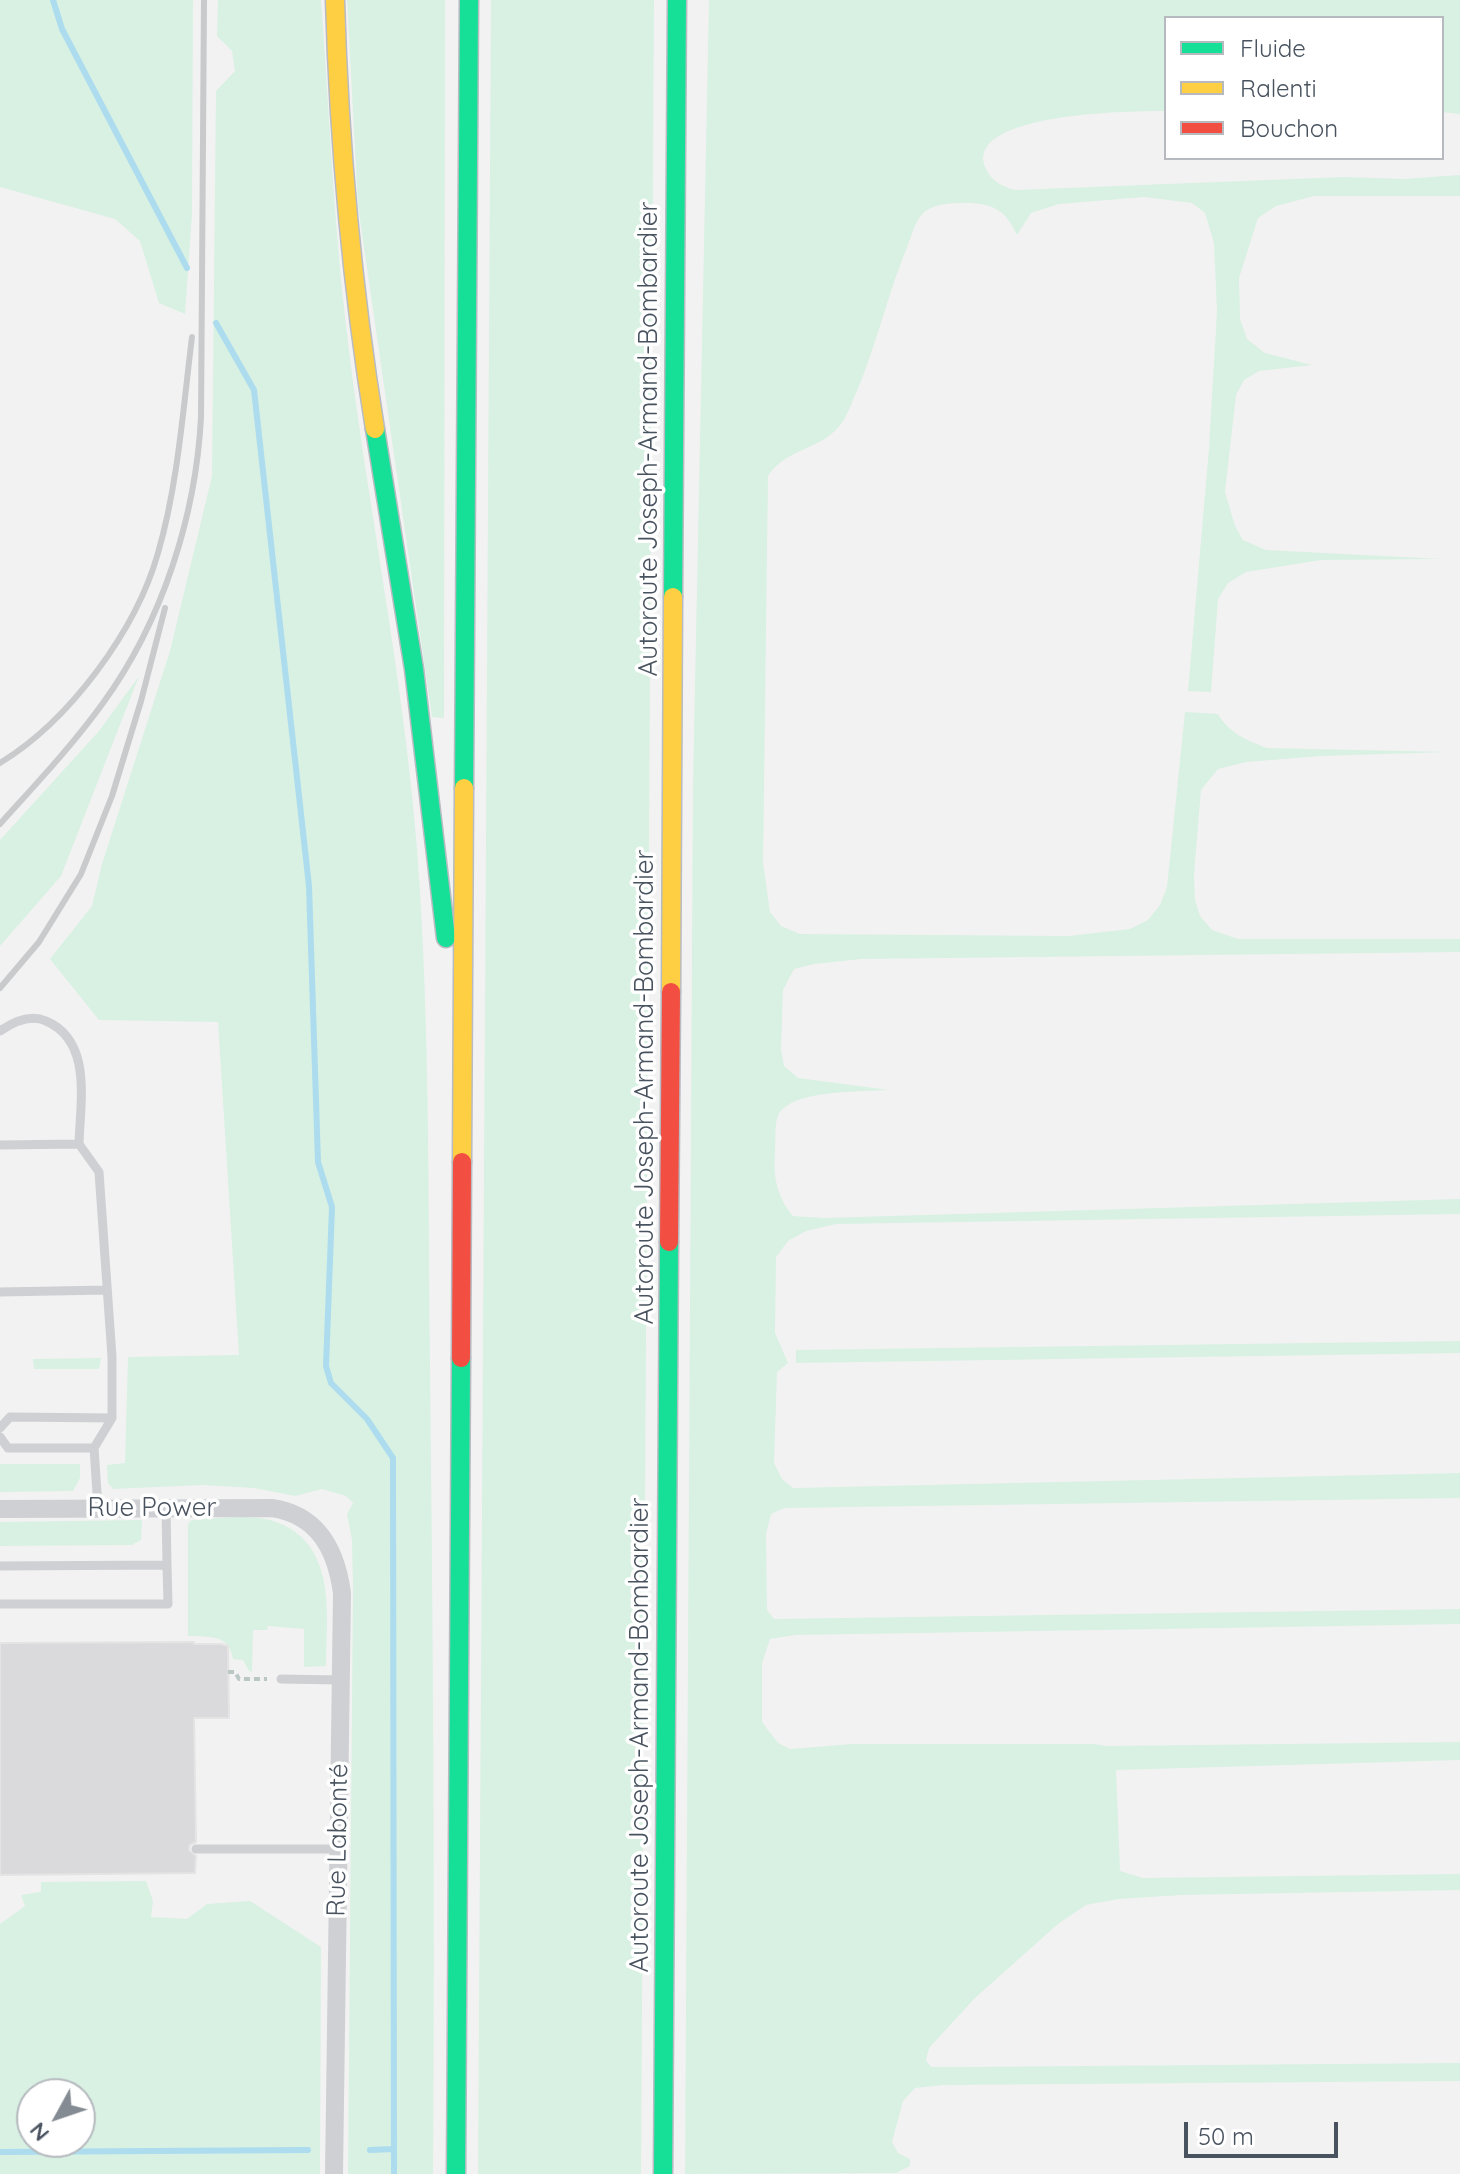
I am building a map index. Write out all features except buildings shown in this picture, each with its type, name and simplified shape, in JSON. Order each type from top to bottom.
[{"type":"highway","points":[[335,0],[344,160],[363,346],[416,678],[432,836],[462,1050]]},
{"type":"highway","points":[[456,2174],[469,0]]},
{"type":"highway","name":"Autoroute Joseph-Armand-Bombardier","points":[[663,2174],[677,1]]},
{"type":"street","name":"Rue Power","points":[[0,1509],[272,1508],[303,1518]]},
{"type":"street","name":"Rue Labonté","points":[[303,1518],[319,1530],[330,1548],[338,1566],[342,1593],[334,2174]]},
{"type":"lane","points":[[0,1031],[25,1019],[41,1019],[53,1024],[73,1042],[80,1072],[79,1144],[99,1172],[112,1357],[112,1418],[94,1448],[98,1508]]},
{"type":"lane","points":[[0,1145],[79,1144]]},
{"type":"lane","points":[[0,1292],[107,1290]]},
{"type":"lane","points":[[0,1428],[10,1417],[112,1418]]},
{"type":"lane","points":[[0,1437],[8,1448],[94,1448]]},
{"type":"lane","points":[[0,1604],[168,1604],[166,1508]]},
{"type":"lane","points":[[0,1566],[167,1565]]},
{"type":"lane","points":[[281,1679],[341,1680]]},
{"type":"lane","points":[[196,1849],[338,1849]]},
{"type":"path","points":[[228,1672],[235,1672],[239,1679],[251,1679]]},
{"type":"green space","points":[[0,0],[193,0],[192,214],[185,314],[159,303],[140,241],[115,219],[0,187]]},
{"type":"green space","points":[[218,0],[321,0],[345,317],[411,782],[421,913],[428,1106],[433,2174],[348,2174],[353,1588],[352,1540],[347,1514],[353,1503],[346,1496],[322,1489],[295,1496],[254,1488],[202,1485],[113,1489],[108,1483],[107,1465],[125,1463],[128,1357],[239,1355],[218,1022],[99,1020],[50,959],[92,906],[102,864],[170,651],[212,476],[216,91],[235,71],[232,51],[217,36]]},
{"type":"green space","points":[[347,0],[445,0],[444,718],[432,717],[358,206]]},
{"type":"green space","points":[[491,0],[654,0],[641,2174],[478,2174]]},
{"type":"green space","points":[[709,0],[1460,0],[1460,114],[1444,112],[1444,16],[1164,16],[1164,111],[1092,114],[1028,124],[1003,134],[987,147],[984,164],[996,182],[1015,190],[1460,175],[1460,196],[1314,196],[1276,206],[1258,218],[1239,278],[1240,319],[1247,339],[1265,353],[1312,365],[1259,371],[1244,380],[1236,395],[1225,492],[1235,526],[1243,540],[1266,550],[1442,559],[1321,560],[1246,572],[1228,583],[1218,599],[1211,692],[1188,691],[1209,448],[1217,311],[1214,243],[1205,213],[1192,203],[1144,197],[1059,204],[1031,213],[1017,235],[1000,211],[988,206],[958,203],[930,208],[914,227],[864,373],[843,420],[833,433],[784,460],[768,476],[763,863],[770,912],[781,926],[800,934],[1069,936],[1130,929],[1148,920],[1160,905],[1167,887],[1185,712],[1218,714],[1233,731],[1267,748],[1449,752],[1321,756],[1246,762],[1218,769],[1201,790],[1194,874],[1195,900],[1200,916],[1212,930],[1238,939],[1460,939],[1460,952],[861,959],[794,969],[783,990],[781,1049],[784,1066],[798,1078],[889,1090],[811,1096],[785,1107],[776,1124],[775,1170],[780,1194],[793,1216],[824,1218],[1460,1199],[1460,1214],[836,1224],[806,1231],[788,1241],[776,1257],[775,1333],[788,1363],[777,1372],[774,1463],[782,1479],[793,1488],[1460,1473],[1460,1498],[784,1508],[771,1514],[766,1534],[767,1610],[774,1619],[1460,1609],[1460,1624],[796,1635],[770,1639],[762,1663],[762,1722],[778,1743],[790,1749],[852,1744],[1107,1746],[1460,1742],[1460,1760],[1116,1770],[1120,1871],[1143,1878],[1460,1874],[1460,1890],[1182,1895],[1118,1899],[1086,1905],[1058,1924],[975,1998],[929,2048],[926,2060],[931,2067],[1460,2063],[1460,2081],[943,2085],[915,2088],[903,2101],[892,2142],[898,2153],[910,2159],[910,2166],[896,2173],[685,2174],[693,783]]},
{"type":"green space","points":[[139,676],[61,876],[0,946],[0,840],[99,731]]},
{"type":"green space","points":[[1460,1341],[1460,1353],[796,1363],[796,1350]]},
{"type":"green space","points":[[101,1358],[99,1369],[34,1369],[33,1359]]},
{"type":"green space","points":[[0,1464],[80,1464],[80,1478],[73,1491],[0,1492]]},
{"type":"green space","points":[[264,1519],[294,1531],[308,1545],[318,1562],[324,1582],[327,1603],[326,1666],[304,1667],[304,1629],[268,1626],[267,1630],[253,1630],[252,1672],[243,1660],[233,1659],[223,1641],[188,1636],[188,1524],[192,1520]]},
{"type":"green space","points":[[142,1520],[141,1540],[132,1545],[0,1546],[0,1522]]},
{"type":"green space","points":[[146,1881],[153,1901],[151,1917],[187,1919],[207,1904],[250,1901],[321,1947],[320,2174],[0,2174],[0,1924],[25,1906],[21,1895],[41,1892],[41,1882]]},
{"type":"waterway","points":[[53,0],[62,29],[187,268]]},
{"type":"waterway","points":[[216,323],[254,390],[309,886],[318,1162],[332,1207],[326,1366],[331,1383],[367,1419],[393,1458],[394,2174]]},
{"type":"waterway","points":[[370,2150],[394,2149]]},
{"type":"waterway","points":[[0,2152],[308,2150]]},
{"type":"railway","points":[[0,824],[79,735],[124,672],[159,603],[183,530],[192,492],[201,417],[204,0]]},
{"type":"railway","points":[[0,763],[26,745],[75,699],[117,643],[148,583],[170,500],[192,337]]},
{"type":"railway","points":[[0,988],[39,942],[81,874],[112,796],[165,608]]},
{"type":"traffic: fast","points":[[464,788],[469,0]]},
{"type":"traffic: fast","points":[[673,597],[677,0]]},
{"type":"traffic: fast","points":[[375,429],[414,669],[446,938]]},
{"type":"traffic: fast","points":[[663,2174],[669,1242]]},
{"type":"traffic: fast","points":[[456,2174],[461,1358]]},
{"type":"traffic: slow","points":[[335,0],[348,215],[375,429]]},
{"type":"traffic: slow","points":[[671,992],[673,597]]},
{"type":"traffic: slow","points":[[462,1162],[464,788]]},
{"type":"traffic: jam","points":[[669,1242],[671,992]]},
{"type":"traffic: jam","points":[[461,1358],[462,1162]]}]
